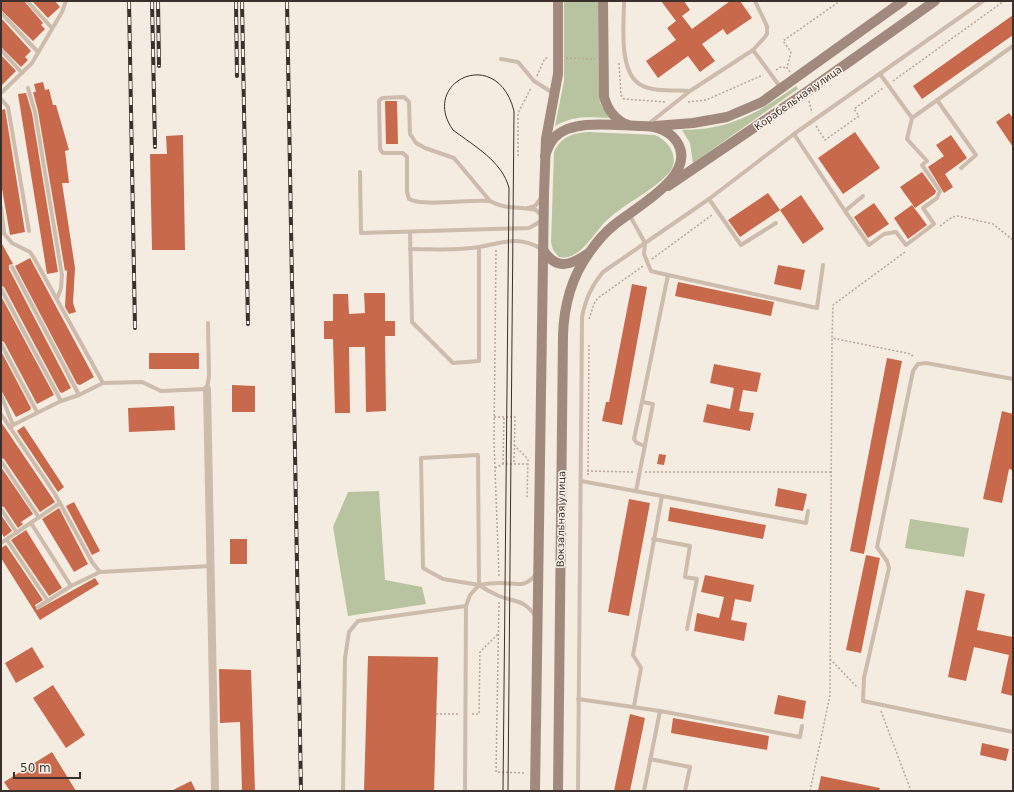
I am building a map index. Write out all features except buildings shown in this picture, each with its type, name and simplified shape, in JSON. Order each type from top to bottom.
[{"type":"main road","name":"Вокзальная улица","points":[[535,791],[542,250],[545,156],[549,118],[558,74],[558,1]]},
{"type":"main road","points":[[603,1],[604,97],[607,105],[615,117],[630,126]]},
{"type":"main road","name":"Корабельная улица","points":[[650,126],[693,123],[728,117],[762,102],[903,1]]},
{"type":"main road","name":"Корабельная улица","points":[[660,192],[805,93],[935,1]]},
{"type":"main road","name":"Вокзальная улица","points":[[545,156],[554,137],[569,128],[588,125],[650,126],[665,131],[674,137],[678,144],[680,153],[677,170],[660,192],[613,226],[589,253],[570,288],[564,318],[558,791]]},
{"type":"main road","name":"Вокзальная улица","points":[[542,250],[552,261],[563,264],[577,261],[589,253]]},
{"type":"street","points":[[207,390],[215,791]]},
{"type":"lane","points":[[27,1],[52,28]]},
{"type":"lane","points":[[624,1],[626,67],[634,78],[644,86],[690,91]]},
{"type":"lane","points":[[650,126],[675,102],[753,50],[765,37],[767,30],[754,1]]},
{"type":"lane","points":[[578,791],[582,317],[586,298],[593,284],[603,272],[709,200],[794,134],[983,1]]},
{"type":"lane","points":[[2,90],[32,63],[62,12],[64,2]]},
{"type":"lane","points":[[1,13],[38,52]]},
{"type":"lane","points":[[794,134],[869,245],[884,234],[896,232],[906,245],[934,224],[923,208],[937,198],[940,191],[922,165],[927,161],[907,139],[912,118],[1013,46]]},
{"type":"lane","points":[[1,50],[22,73]]},
{"type":"lane","points":[[753,50],[782,89]]},
{"type":"lane","points":[[501,59],[518,62],[534,81],[555,94]]},
{"type":"lane","points":[[880,74],[912,118]]},
{"type":"lane","points":[[28,88],[35,112],[62,275],[61,288],[57,299]]},
{"type":"lane","points":[[490,201],[478,200],[421,203],[409,199],[407,192],[407,157],[403,154],[383,153],[380,149],[379,101],[382,98],[404,97],[409,102],[410,134],[416,143],[425,148],[454,158],[490,201],[498,206],[509,208],[528,208],[536,206],[544,194]]},
{"type":"lane","points":[[1,100],[8,107],[29,231]]},
{"type":"lane","points":[[937,100],[976,155],[961,168]]},
{"type":"lane","points":[[360,172],[361,233],[529,228],[543,219],[536,210],[528,208]]},
{"type":"lane","points":[[845,211],[863,196]]},
{"type":"lane","points":[[709,200],[741,245],[776,223]]},
{"type":"lane","points":[[1,207],[4,235]]},
{"type":"lane","points":[[629,214],[645,243],[644,254],[651,271],[817,308],[823,265]]},
{"type":"lane","points":[[1,230],[12,244],[30,252],[103,383]]},
{"type":"lane","points":[[410,232],[412,322],[453,363],[479,361],[479,247]]},
{"type":"lane","points":[[410,249],[479,247],[496,243],[524,242],[542,250]]},
{"type":"lane","points":[[12,267],[80,395]]},
{"type":"lane","points":[[645,446],[637,443],[634,439],[668,275]]},
{"type":"lane","points":[[1,289],[60,400]]},
{"type":"lane","points":[[12,426],[60,400],[80,395],[103,383],[142,382],[161,391],[207,390],[209,376],[208,323]]},
{"type":"lane","points":[[1,344],[37,412]]},
{"type":"lane","points":[[1013,379],[926,363],[918,364],[913,371],[877,547],[890,568],[864,678],[863,701],[1013,732]]},
{"type":"lane","points":[[1,395],[12,426]]},
{"type":"lane","points":[[636,491],[653,404],[642,402]]},
{"type":"lane","points":[[1,414],[12,426],[60,503],[92,562],[100,572]]},
{"type":"lane","points":[[465,791],[466,606],[470,595],[479,585],[478,455],[421,458],[423,568],[443,579],[479,585],[499,583],[518,585],[526,583],[538,572]]},
{"type":"lane","points":[[1,461],[38,516]]},
{"type":"lane","points":[[581,481],[806,524],[808,511]]},
{"type":"lane","points":[[634,706],[641,668],[633,655],[662,496]]},
{"type":"lane","points":[[1,543],[31,523],[38,516],[60,503]]},
{"type":"lane","points":[[1,509],[17,533]]},
{"type":"lane","points":[[31,523],[72,586]]},
{"type":"lane","points":[[653,539],[690,546],[685,577],[697,579],[686,629]]},
{"type":"lane","points":[[7,540],[48,601]]},
{"type":"lane","points":[[38,607],[72,586],[100,572],[211,566]]},
{"type":"lane","points":[[479,585],[499,596],[517,600],[525,604],[537,620]]},
{"type":"lane","points":[[343,791],[344,658],[349,632],[358,621],[466,606]]},
{"type":"lane","points":[[578,699],[634,706],[800,737],[802,726]]},
{"type":"lane","points":[[644,791],[660,711]]},
{"type":"lane","points":[[650,758],[690,766],[685,791]]},
{"type":"path","points":[[787,68],[791,52],[783,42],[840,1]]},
{"type":"path","points":[[805,93],[809,99],[813,122],[825,140],[860,116],[854,109],[1004,1]]},
{"type":"path","points":[[536,76],[545,58],[550,58]]},
{"type":"path","points":[[564,58],[599,59]]},
{"type":"path","points":[[619,59],[620,91],[624,99],[675,102],[706,100],[781,67],[787,68],[795,79]]},
{"type":"path","points":[[518,156],[518,113],[531,88]]},
{"type":"path","points":[[589,326],[591,311],[598,298],[717,212]]},
{"type":"path","points":[[939,226],[952,217],[958,216],[993,224],[1013,240]]},
{"type":"path","points":[[496,243],[494,468],[499,583]]},
{"type":"path","points":[[810,791],[830,695],[833,305],[908,250]]},
{"type":"path","points":[[832,338],[911,354],[918,364]]},
{"type":"path","points":[[588,482],[589,340]]},
{"type":"path","points":[[494,417],[515,417],[514,464]]},
{"type":"path","points":[[503,464],[504,417]]},
{"type":"path","points":[[514,445],[528,459],[527,498]]},
{"type":"path","points":[[494,468],[503,464],[527,464]]},
{"type":"path","points":[[581,467],[588,471],[831,472]]},
{"type":"path","points":[[499,596],[496,772],[530,773]]},
{"type":"path","points":[[436,714],[479,714],[480,652],[498,634]]},
{"type":"path","points":[[830,659],[864,694]]},
{"type":"path","points":[[878,704],[911,791]]},
{"type":"green space","points":[[564,1],[598,1],[600,103],[609,118],[575,118],[555,126],[564,81]]},
{"type":"green space","points":[[796,86],[798,89],[693,163],[690,143],[682,130],[715,127],[743,118],[756,112]]},
{"type":"green space","points":[[589,132],[655,135],[669,146],[674,157],[674,163],[668,174],[607,220],[586,245],[574,255],[559,257],[553,250],[551,242],[554,152],[564,139],[577,133]]},
{"type":"green space","points":[[379,491],[385,580],[422,587],[426,604],[348,616],[333,527],[348,492]]},
{"type":"green space","points":[[910,519],[969,528],[964,557],[905,548]]},
{"type":"tram line","points":[[503,791],[509,188],[505,178],[494,162],[453,130],[445,113],[446,97],[453,85],[464,77],[478,75],[493,79],[505,91],[514,111],[508,791]]},
{"type":"railway","points":[[129,1],[135,328]]},
{"type":"railway","points":[[152,1],[155,147]]},
{"type":"railway","points":[[158,1],[159,66]]},
{"type":"railway","points":[[236,1],[237,76]]},
{"type":"railway","points":[[242,1],[248,324]]},
{"type":"railway","points":[[287,1],[301,791]]}]
